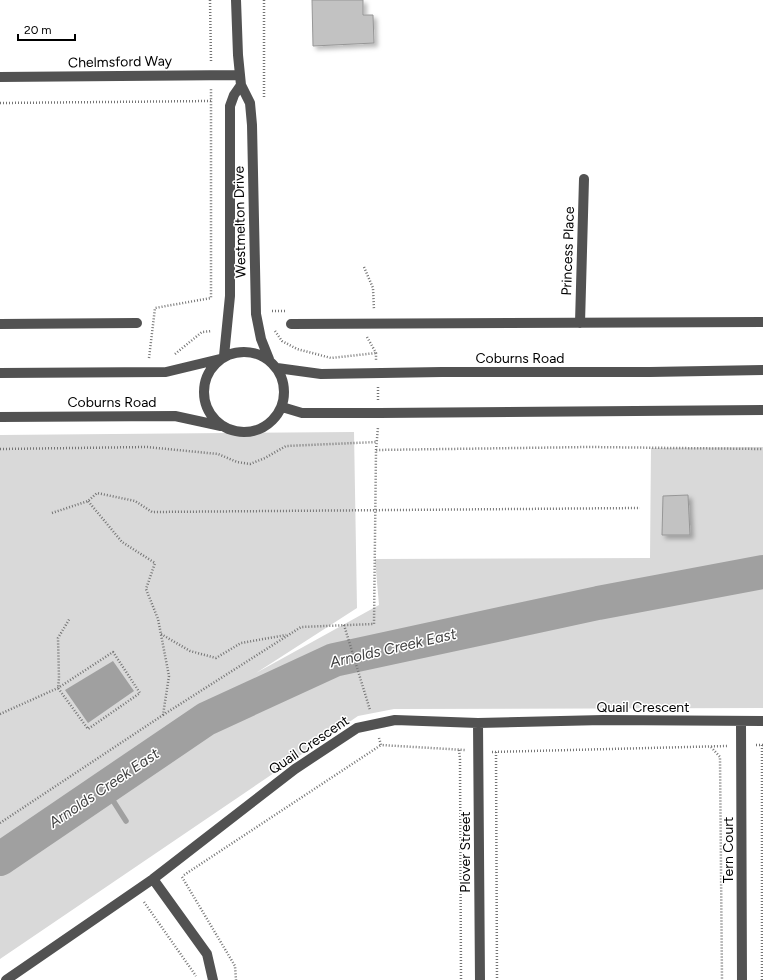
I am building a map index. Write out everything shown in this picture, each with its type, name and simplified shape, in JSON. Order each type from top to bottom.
[{"type":"street","name":"Westmelton Drive","points":[[236,0],[241,80],[250,103],[252,125],[256,314],[261,338],[269,359]]},
{"type":"street","name":"Chelmsford Way","points":[[0,78],[211,75],[241,80]]},
{"type":"street","name":"Westmelton Drive","points":[[222,358],[230,296],[230,106],[241,80]]},
{"type":"street","name":"Princess Place","points":[[580,323],[584,179]]},
{"type":"street","points":[[291,324],[763,322]]},
{"type":"street","points":[[0,324],[137,323]]},
{"type":"street","points":[[0,373],[166,372],[222,358],[234,352],[246,351],[258,353],[269,359],[277,368],[284,380],[285,394],[282,408],[274,419],[263,428],[250,432],[235,431],[222,426],[212,417],[206,406],[204,393],[205,380],[211,368],[222,358]]},
{"type":"street","name":"Coburns Road","points":[[277,368],[321,374],[385,372],[650,372],[763,370]]},
{"type":"street","points":[[282,408],[302,413],[763,410]]},
{"type":"street","name":"Coburns Road","points":[[0,417],[175,416],[222,426]]},
{"type":"street","name":"Quail Crescent","points":[[6,980],[153,879],[296,769],[357,728],[395,720],[478,723],[603,720],[763,721]]},
{"type":"street","name":"Tern Court","points":[[741,721],[742,980]]},
{"type":"street","name":"Plover Street","points":[[478,723],[480,980]]},
{"type":"street","points":[[153,879],[207,954],[213,980]]},
{"type":"path","points":[[149,363],[156,308],[211,298],[210,0]]},
{"type":"path","points":[[0,103],[211,101]]},
{"type":"path","points":[[364,267],[373,288],[374,310],[368,324]]},
{"type":"path","points":[[0,449],[147,447],[218,454],[237,462],[250,464],[265,458],[286,446],[377,442]]},
{"type":"path","points":[[0,823],[163,715],[301,627],[374,624],[376,450],[590,447],[763,449]]},
{"type":"path","points":[[52,513],[88,501],[97,493],[135,501],[152,512],[640,508]]},
{"type":"path","points":[[88,501],[122,542],[155,563],[146,589],[158,619],[169,676],[163,715]]},
{"type":"path","points":[[0,714],[58,688],[113,652],[140,693],[88,729],[58,688],[60,664],[58,638],[70,618]]},
{"type":"path","points":[[344,625],[381,745]]},
{"type":"path","points":[[161,634],[190,651],[216,658],[241,643],[289,635]]},
{"type":"path","points":[[137,906],[381,745],[496,752],[762,745],[762,980]]},
{"type":"path","points":[[711,746],[720,757],[722,980]]},
{"type":"path","points":[[459,750],[461,980]]},
{"type":"path","points":[[496,752],[497,980]]},
{"type":"path","points":[[182,877],[235,966],[236,980]]},
{"type":"path","points":[[144,902],[199,980]]},
{"type":"shaded area","points":[[354,432],[357,608],[256,673],[379,605],[375,559],[650,558],[651,448],[763,447],[763,708],[394,709],[358,716],[0,959],[0,435]]},
{"type":"shaded area","points":[[113,661],[134,691],[88,723],[65,690]]},
{"type":"building","points":[[312,0],[363,0],[363,15],[373,15],[374,43],[313,46]]},
{"type":"building","points":[[688,495],[690,535],[662,535],[663,496]]},
{"type":"waterway","name":"Arnolds Creek East","points":[[0,859],[206,719],[334,660],[598,603],[763,572]]},
{"type":"waterway","points":[[105,788],[126,821]]}]
